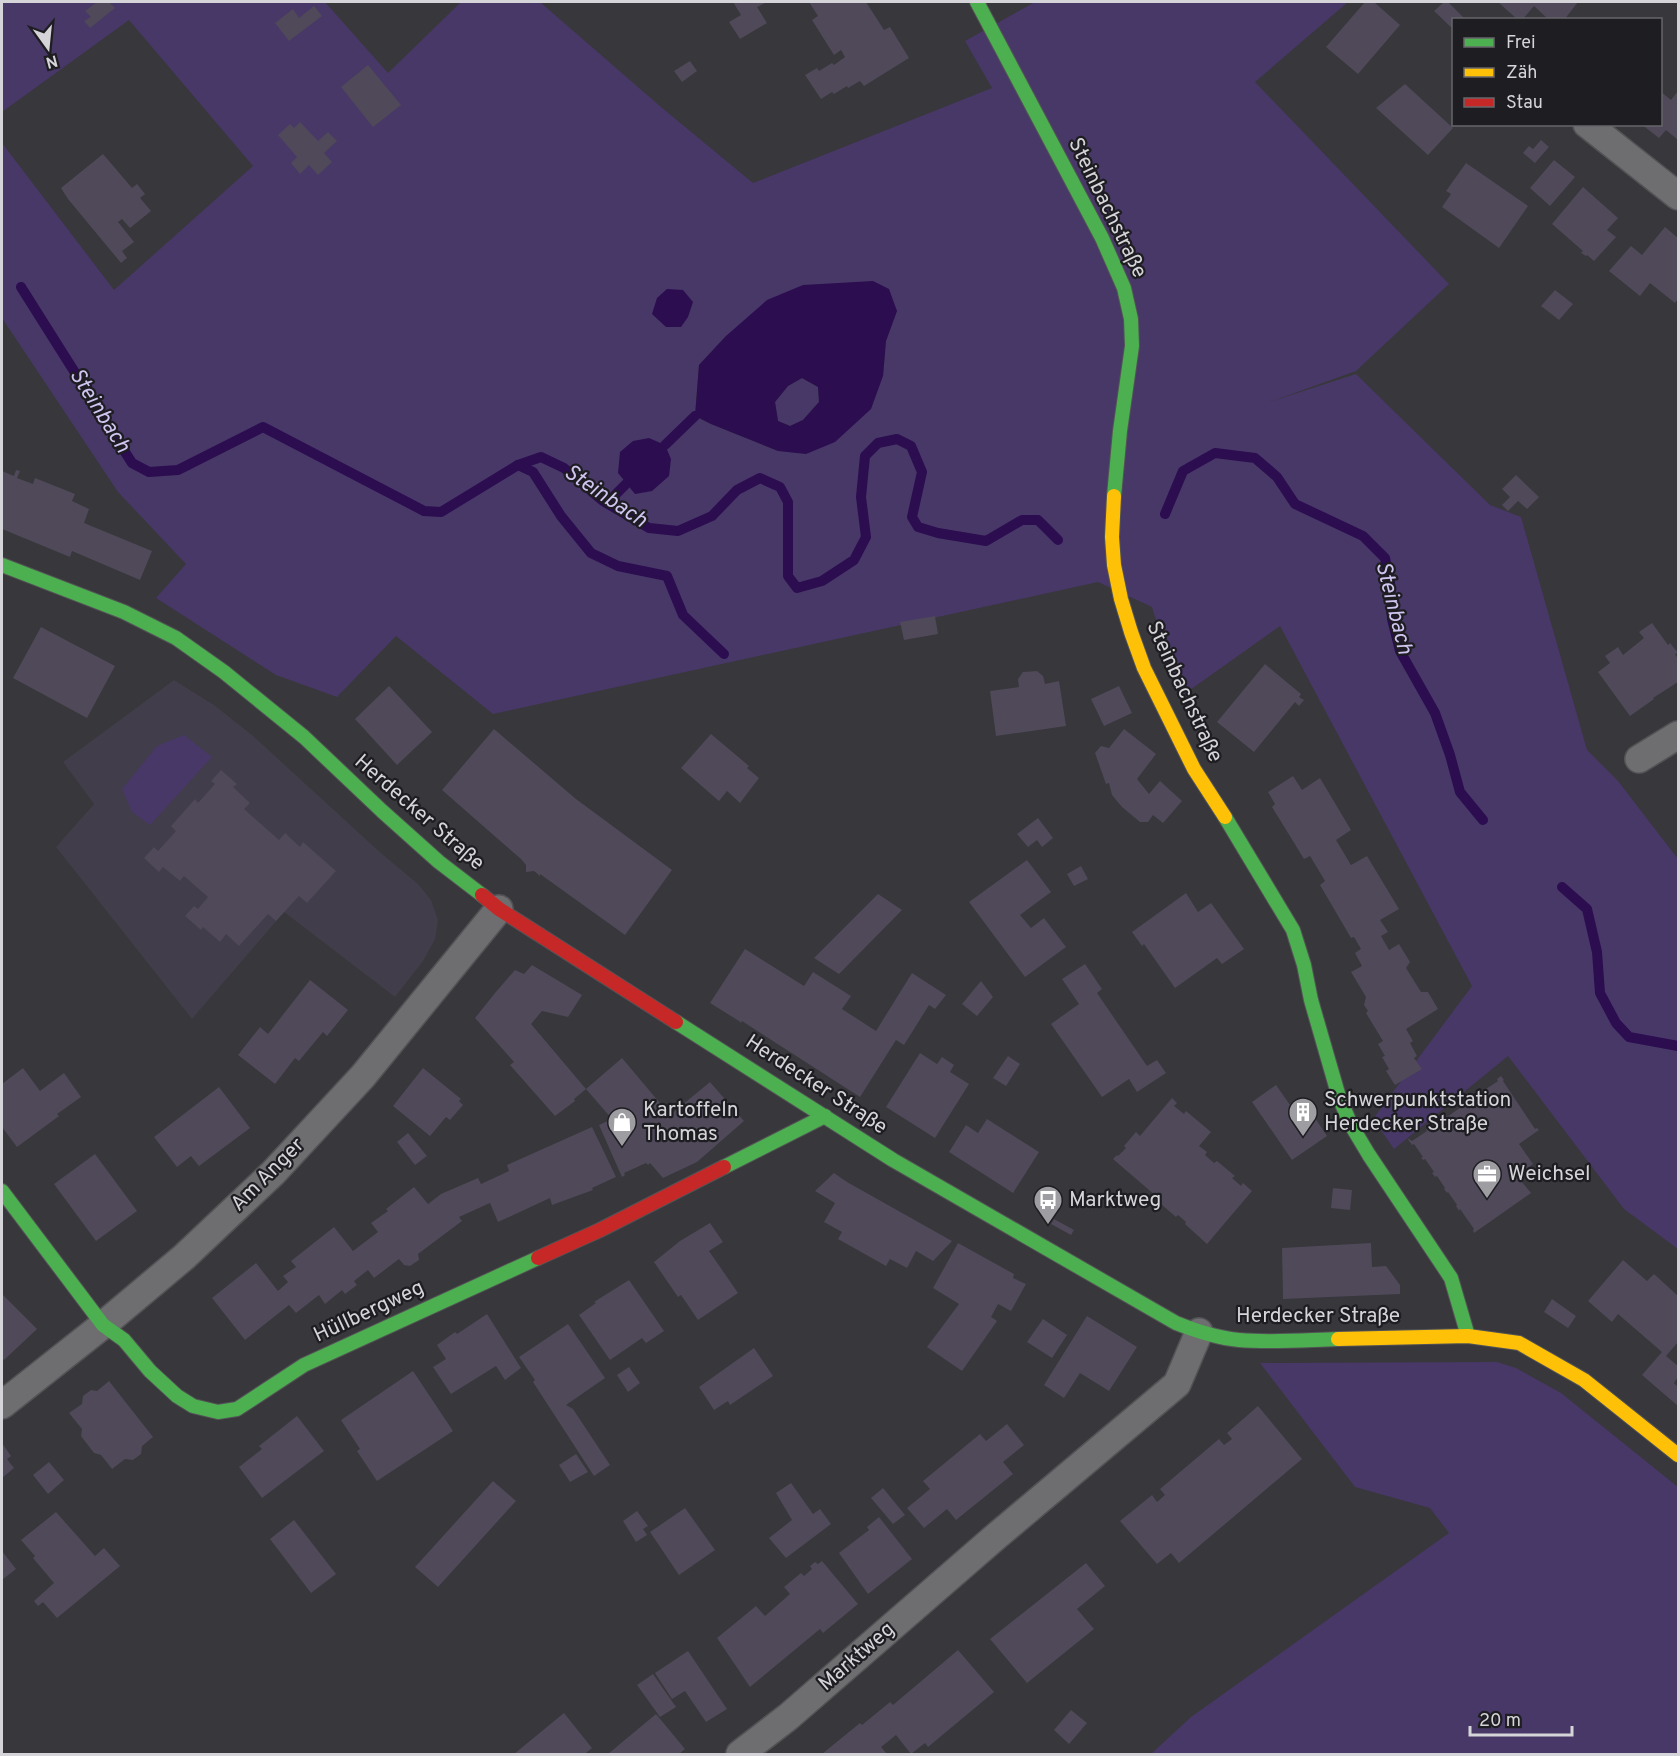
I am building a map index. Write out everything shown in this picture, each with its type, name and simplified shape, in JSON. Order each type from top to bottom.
[{"type":"street","name":"Steinbachstraße","points":[[977,2],[1102,238],[1124,288],[1131,319],[1132,346],[1114,481],[1112,537],[1114,565],[1121,599],[1144,668],[1194,769],[1293,930],[1339,1097],[1351,1125],[1451,1278],[1468,1336]]},
{"type":"street","points":[[1590,126],[1678,196]]},
{"type":"street","name":"Herdecker Straße","points":[[2,565],[123,612],[176,638],[224,672],[304,737],[439,862],[499,909],[893,1160],[1176,1323],[1199,1332],[1238,1340],[1468,1336],[1519,1343],[1584,1380],[1678,1455]]},
{"type":"street","points":[[1639,759],[1678,735]]},
{"type":"street","name":"Am Anger","points":[[2,1405],[184,1257],[273,1173],[363,1076],[499,909]]},
{"type":"street","name":"Hüllbergweg","points":[[2,1191],[103,1325],[124,1340],[150,1371],[177,1396],[193,1407],[218,1412],[237,1409],[304,1365],[600,1230],[825,1116]]},
{"type":"street","name":"Marktweg","points":[[740,1755],[788,1717],[993,1539],[1177,1384],[1199,1332]]},
{"type":"shaded area","points":[[2,2],[325,2],[388,73],[461,2],[540,2],[753,183],[992,88],[965,41],[1035,2],[1348,2],[1255,82],[1449,284],[1356,371],[1269,402],[1356,374],[1490,505],[1521,517],[1587,750],[1618,781],[1678,859],[1678,1249],[1624,1209],[1508,1056],[1394,1149],[1373,1119],[1472,986],[1280,626],[1180,697],[1152,607],[1098,582],[493,714],[396,636],[337,697],[276,675],[156,598],[186,564],[118,492],[2,318],[2,143],[114,290],[253,166],[129,20],[2,112]],"holes":[[[897,310],[886,341],[883,376],[778,451],[695,416],[699,365],[726,336]]]},
{"type":"shaded area","points":[[873,281],[889,289],[897,311],[886,341],[883,376],[871,409],[835,442],[806,454],[778,451],[695,416],[699,365],[726,336],[767,300],[803,285]],"holes":[[[802,378],[818,387],[819,402],[803,420],[790,426],[778,421],[775,402],[788,386]]]},
{"type":"shaded area","points":[[667,289],[683,290],[693,302],[688,317],[681,327],[666,327],[652,314],[657,298]]},
{"type":"shaded area","points":[[802,378],[818,387],[819,402],[803,420],[790,426],[778,421],[775,402],[788,386]]},
{"type":"shaded area","points":[[649,438],[665,445],[671,459],[669,476],[652,491],[635,494],[618,473],[620,452],[633,441]]},
{"type":"shaded area","points":[[174,680],[214,705],[252,735],[418,884],[431,900],[438,920],[435,939],[423,961],[395,997],[284,912],[192,1019],[56,847],[94,804],[63,762]]},
{"type":"shaded area","points":[[184,735],[212,757],[150,825],[132,812],[122,789],[157,746]]},
{"type":"shaded area","points":[[1497,1362],[1516,1368],[1561,1393],[1678,1487],[1678,1754],[1151,1754],[1191,1717],[1449,1533],[1430,1508],[1355,1487],[1260,1363]]},
{"type":"building","points":[[97,2],[109,2],[115,8],[90,28],[84,21],[91,17],[85,11]]},
{"type":"building","points":[[733,2],[767,2],[757,7],[767,23],[740,39],[729,22],[741,15]]},
{"type":"building","points":[[809,2],[866,2],[884,30],[890,27],[909,58],[864,86],[860,81],[821,99],[805,75],[817,68],[819,71],[832,63],[834,65],[845,57],[841,50],[834,55],[812,20],[818,16]]},
{"type":"building","points":[[1365,2],[1374,2],[1400,25],[1358,74],[1326,47]]},
{"type":"building","points":[[1444,2],[1448,2],[1464,18],[1452,18],[1452,28],[1434,11]]},
{"type":"building","points":[[1498,2],[1578,2],[1566,18],[1547,18],[1534,6],[1524,18],[1516,18]]},
{"type":"building","points":[[314,6],[322,16],[289,41],[275,23],[293,9],[299,18]]},
{"type":"building","points":[[690,61],[697,71],[682,82],[674,71]]},
{"type":"building","points":[[368,65],[401,105],[373,127],[341,87]]},
{"type":"building","points":[[1405,84],[1453,128],[1428,155],[1376,108]]},
{"type":"building","points":[[1678,91],[1678,140],[1666,130],[1659,138],[1644,126],[1662,126],[1662,93],[1671,100]]},
{"type":"building","points":[[300,122],[318,141],[328,132],[337,141],[324,153],[332,162],[318,175],[309,165],[300,174],[291,163],[297,157],[278,135],[290,124],[294,128]]},
{"type":"building","points":[[1541,140],[1549,147],[1535,163],[1523,153],[1529,146],[1533,149]]},
{"type":"building","points":[[103,154],[132,188],[137,184],[145,194],[140,198],[151,211],[130,228],[122,219],[118,222],[134,242],[122,251],[127,258],[121,263],[61,188]]},
{"type":"building","points":[[1554,160],[1575,177],[1550,206],[1530,188]]},
{"type":"building","points":[[1466,163],[1528,206],[1499,248],[1442,207],[1451,194],[1446,191]]},
{"type":"building","points":[[1583,187],[1618,218],[1607,230],[1616,237],[1594,261],[1581,253],[1583,251],[1552,224]]},
{"type":"building","points":[[1665,227],[1678,238],[1678,299],[1675,303],[1650,283],[1640,296],[1609,271],[1631,246],[1642,255]]},
{"type":"building","points":[[1555,290],[1573,304],[1559,320],[1541,306]]},
{"type":"building","points":[[16,470],[20,471],[17,478],[33,484],[35,478],[75,494],[72,501],[89,509],[84,523],[152,551],[140,580],[72,551],[70,557],[2,529],[2,471],[14,476]]},
{"type":"building","points":[[1516,475],[1539,497],[1527,509],[1518,501],[1508,511],[1502,505],[1510,497],[1502,489]]},
{"type":"building","points":[[935,616],[938,634],[904,640],[900,622]]},
{"type":"building","points":[[1652,623],[1668,645],[1670,643],[1678,653],[1675,654],[1678,659],[1678,682],[1630,716],[1598,672],[1610,663],[1605,656],[1618,647],[1623,655],[1644,638],[1639,632]]},
{"type":"building","points":[[41,627],[115,666],[87,718],[13,678]]},
{"type":"building","points":[[1265,664],[1301,694],[1299,697],[1304,700],[1299,706],[1295,702],[1254,752],[1217,722]]},
{"type":"building","points":[[1037,671],[1043,676],[1045,684],[1059,681],[1066,726],[996,736],[990,691],[1019,687],[1018,679],[1023,672]]},
{"type":"building","points":[[389,686],[432,732],[397,765],[355,719]]},
{"type":"building","points":[[1119,686],[1132,713],[1104,726],[1091,699]]},
{"type":"building","points":[[494,729],[576,799],[672,870],[625,935],[540,874],[540,876],[534,871],[526,872],[526,865],[521,859],[442,790]]},
{"type":"building","points":[[1124,729],[1156,754],[1137,779],[1149,794],[1160,781],[1182,801],[1163,823],[1153,815],[1148,822],[1140,822],[1122,807],[1112,795],[1109,783],[1106,784],[1095,753],[1101,746],[1109,748]]},
{"type":"building","points":[[711,734],[749,766],[747,768],[759,778],[740,803],[727,791],[719,801],[681,768]]},
{"type":"building","points":[[221,770],[237,784],[233,787],[250,803],[244,809],[279,840],[285,833],[300,847],[303,842],[336,871],[307,903],[299,896],[276,921],[268,914],[239,946],[226,934],[220,942],[203,927],[201,930],[185,916],[194,906],[198,909],[208,897],[184,876],[180,881],[163,867],[159,872],[144,858],[154,847],[158,851],[176,831],[171,826],[195,799],[198,803],[215,784],[211,781]]},
{"type":"building","points":[[1293,776],[1302,790],[1320,778],[1351,830],[1336,840],[1351,865],[1367,856],[1399,909],[1380,920],[1388,932],[1381,936],[1389,950],[1399,944],[1410,962],[1406,968],[1421,992],[1428,992],[1438,1009],[1406,1029],[1413,1041],[1410,1043],[1417,1056],[1414,1058],[1422,1069],[1395,1085],[1386,1071],[1389,1069],[1378,1044],[1383,1041],[1366,1013],[1368,1011],[1364,1005],[1366,997],[1351,972],[1362,966],[1355,953],[1361,949],[1354,937],[1351,938],[1320,885],[1325,881],[1310,856],[1304,859],[1272,807],[1275,804],[1268,792]]},
{"type":"building","points":[[1038,818],[1053,838],[1042,847],[1037,840],[1028,847],[1017,834]]},
{"type":"building","points":[[1027,860],[1051,892],[1020,915],[1031,928],[1044,918],[1066,947],[1025,977],[969,902]]},
{"type":"building","points":[[1081,866],[1088,879],[1074,886],[1067,874]]},
{"type":"building","points":[[1186,893],[1198,912],[1211,903],[1244,949],[1222,964],[1217,958],[1175,988],[1144,944],[1142,946],[1132,932]]},
{"type":"building","points":[[878,894],[902,910],[839,974],[814,958]]},
{"type":"building","points":[[745,949],[804,986],[813,972],[851,996],[842,1009],[876,1031],[912,973],[946,995],[935,1009],[929,1005],[904,1045],[896,1040],[860,1097],[710,1003]]},
{"type":"building","points":[[1085,964],[1102,989],[1097,993],[1147,1066],[1157,1060],[1166,1073],[1137,1092],[1129,1079],[1102,1097],[1051,1024],[1079,1004],[1062,979]]},
{"type":"building","points":[[532,965],[582,995],[568,1017],[542,1011],[531,1024],[586,1089],[574,1099],[575,1101],[555,1116],[510,1065],[514,1062],[475,1018],[515,970],[524,974]]},
{"type":"building","points":[[310,980],[348,1010],[327,1036],[323,1032],[299,1061],[295,1058],[275,1084],[238,1055],[260,1027],[268,1034]]},
{"type":"building","points":[[981,981],[993,997],[977,1016],[962,1004]]},
{"type":"building","points":[[920,1053],[937,1064],[942,1057],[954,1065],[950,1072],[969,1084],[935,1138],[886,1107]]},
{"type":"building","points":[[1008,1056],[1020,1064],[1006,1086],[993,1078]]},
{"type":"building","points":[[622,1058],[670,1115],[710,1082],[744,1121],[697,1162],[663,1178],[650,1163],[624,1173],[622,1177],[599,1125],[612,1119],[586,1089]]},
{"type":"building","points":[[23,1068],[40,1091],[64,1073],[81,1097],[17,1147],[2,1127],[2,1084]]},
{"type":"building","points":[[423,1068],[461,1099],[459,1101],[463,1105],[450,1120],[446,1117],[430,1136],[393,1106]]},
{"type":"building","points":[[1501,1076],[1535,1129],[1539,1130],[1519,1144],[1533,1164],[1517,1176],[1531,1193],[1474,1233],[1474,1229],[1460,1209],[1459,1211],[1437,1176],[1435,1177],[1425,1159],[1421,1158],[1423,1157],[1414,1144],[1412,1145],[1407,1138],[1412,1141],[1427,1131],[1426,1129],[1429,1127],[1430,1129],[1444,1119],[1442,1118],[1446,1115],[1447,1117],[1461,1107],[1460,1105],[1464,1102],[1465,1104],[1479,1094],[1478,1092],[1498,1081],[1497,1079]]},
{"type":"building","points":[[1276,1085],[1302,1122],[1313,1115],[1327,1136],[1292,1160],[1252,1102]]},
{"type":"building","points":[[219,1087],[250,1128],[199,1166],[191,1156],[177,1167],[154,1137]]},
{"type":"building","points":[[1172,1098],[1177,1103],[1174,1106],[1184,1114],[1186,1111],[1211,1132],[1199,1146],[1207,1152],[1205,1155],[1214,1163],[1217,1161],[1235,1176],[1232,1178],[1241,1186],[1243,1183],[1252,1191],[1207,1244],[1185,1224],[1186,1222],[1178,1215],[1176,1217],[1154,1198],[1156,1196],[1113,1159],[1126,1148],[1124,1146],[1136,1132],[1140,1136]]},
{"type":"building","points":[[987,1119],[1039,1152],[1013,1193],[949,1152],[966,1125],[978,1133]]},
{"type":"building","points":[[592,1127],[616,1177],[592,1188],[593,1190],[552,1205],[550,1198],[498,1222],[490,1203],[459,1217],[462,1221],[418,1254],[419,1260],[410,1266],[404,1265],[399,1259],[374,1278],[368,1270],[354,1281],[357,1285],[345,1294],[342,1290],[325,1304],[319,1295],[296,1313],[289,1305],[245,1340],[212,1298],[256,1263],[278,1291],[288,1282],[283,1276],[296,1267],[291,1261],[334,1227],[353,1251],[378,1232],[371,1223],[414,1187],[428,1204],[441,1194],[478,1178],[481,1184],[509,1171],[507,1165]]},
{"type":"building","points":[[408,1133],[427,1156],[415,1165],[397,1142]]},
{"type":"building","points":[[95,1154],[137,1211],[96,1241],[54,1184]]},
{"type":"building","points":[[834,1173],[952,1241],[933,1261],[916,1251],[907,1268],[890,1259],[886,1266],[838,1239],[842,1232],[824,1222],[835,1203],[815,1191]]},
{"type":"building","points":[[1333,1188],[1352,1190],[1350,1210],[1331,1208]]},
{"type":"building","points":[[1054,1219],[1074,1230],[1071,1235],[1051,1224]]},
{"type":"building","points":[[710,1223],[723,1242],[709,1251],[738,1293],[698,1320],[681,1295],[678,1297],[654,1262],[680,1241]]},
{"type":"building","points":[[958,1243],[1014,1274],[1013,1278],[1026,1284],[1011,1311],[998,1304],[991,1317],[997,1321],[962,1371],[927,1347],[959,1304],[933,1288]]},
{"type":"building","points":[[1371,1243],[1372,1267],[1386,1266],[1400,1285],[1400,1294],[1283,1299],[1282,1248]]},
{"type":"building","points":[[1623,1260],[1647,1281],[1654,1274],[1678,1296],[1678,1342],[1666,1356],[1678,1366],[1678,1377],[1674,1383],[1678,1387],[1678,1406],[1642,1375],[1662,1352],[1618,1314],[1612,1322],[1588,1301]]},
{"type":"building","points":[[629,1280],[664,1331],[646,1343],[642,1338],[610,1360],[579,1315],[596,1303],[594,1302]]},
{"type":"building","points":[[2,1294],[37,1329],[4,1360],[2,1358]]},
{"type":"building","points":[[1552,1299],[1576,1316],[1568,1328],[1544,1312]]},
{"type":"building","points":[[487,1314],[521,1368],[505,1380],[496,1366],[451,1394],[433,1367],[446,1359],[437,1345]]},
{"type":"building","points":[[1087,1316],[1137,1347],[1109,1391],[1080,1373],[1064,1398],[1044,1385]]},
{"type":"building","points":[[1043,1319],[1067,1335],[1052,1358],[1027,1342]]},
{"type":"building","points":[[568,1324],[605,1378],[566,1405],[573,1409],[610,1465],[594,1476],[519,1357]]},
{"type":"building","points":[[754,1348],[773,1376],[730,1405],[728,1401],[714,1410],[699,1387]]},
{"type":"building","points":[[629,1367],[640,1383],[628,1392],[617,1375]]},
{"type":"building","points":[[413,1371],[453,1431],[377,1481],[357,1451],[360,1449],[341,1420]]},
{"type":"building","points":[[109,1381],[153,1437],[142,1446],[141,1454],[133,1460],[125,1459],[112,1469],[101,1455],[94,1453],[81,1436],[82,1429],[69,1413],[82,1404],[83,1396],[91,1390],[97,1391]]},
{"type":"building","points":[[1258,1406],[1302,1459],[1179,1563],[1171,1553],[1157,1564],[1120,1521],[1152,1495],[1157,1502],[1165,1495],[1160,1489],[1219,1439],[1224,1445],[1232,1439],[1227,1433]]},
{"type":"building","points":[[297,1416],[324,1451],[262,1498],[239,1467],[262,1449],[259,1446]]},
{"type":"building","points":[[1007,1424],[1024,1445],[1003,1462],[1013,1474],[956,1520],[947,1509],[924,1528],[907,1508],[930,1489],[923,1481],[980,1434],[986,1441]]},
{"type":"building","points":[[2,1443],[11,1456],[7,1459],[14,1468],[2,1478]]},
{"type":"building","points":[[576,1454],[588,1472],[570,1482],[559,1465]]},
{"type":"building","points":[[49,1462],[64,1480],[48,1494],[33,1475]]},
{"type":"building","points":[[493,1481],[516,1501],[438,1587],[415,1567]]},
{"type":"building","points":[[791,1483],[813,1514],[820,1509],[831,1524],[786,1558],[769,1538],[792,1520],[776,1493]]},
{"type":"building","points":[[883,1488],[905,1515],[893,1524],[871,1498]]},
{"type":"building","points":[[685,1508],[715,1550],[679,1575],[650,1532]]},
{"type":"building","points":[[637,1511],[648,1526],[643,1529],[647,1535],[636,1542],[623,1521]]},
{"type":"building","points":[[56,1512],[95,1556],[104,1548],[120,1566],[57,1618],[43,1602],[38,1606],[34,1601],[54,1583],[21,1540]]},
{"type":"building","points":[[879,1517],[912,1559],[868,1594],[839,1553],[869,1530],[867,1527]]},
{"type":"building","points":[[294,1520],[336,1574],[311,1593],[270,1539]]},
{"type":"building","points":[[2,1551],[16,1569],[2,1580]]},
{"type":"building","points":[[822,1561],[858,1604],[823,1633],[820,1629],[750,1687],[717,1638],[756,1606],[765,1616],[790,1594],[784,1587],[801,1573],[804,1576],[812,1569],[810,1566],[815,1562],[818,1564]]},
{"type":"building","points":[[1086,1563],[1105,1586],[1077,1609],[1094,1629],[1027,1683],[990,1639]]},
{"type":"building","points":[[958,1650],[994,1692],[928,1747],[925,1743],[911,1754],[896,1735],[881,1747],[887,1754],[822,1754],[890,1702],[893,1705]]},
{"type":"building","points":[[688,1651],[727,1709],[706,1722],[685,1691],[672,1699],[655,1673]]},
{"type":"building","points":[[653,1674],[676,1707],[660,1717],[637,1685]]},
{"type":"building","points":[[1071,1710],[1087,1723],[1069,1744],[1054,1730]]},
{"type":"building","points":[[564,1713],[592,1748],[585,1754],[514,1754]]},
{"type":"building","points":[[656,1714],[685,1749],[679,1754],[608,1754]]},
{"type":"waterway","name":"Steinbach","points":[[21,287],[132,463],[149,472],[178,470],[263,427],[424,511],[441,512],[518,465],[541,457],[564,468],[603,501],[649,528],[678,531],[712,516],[737,490],[760,478],[780,487],[788,502],[788,576],[797,588],[822,581],[854,560],[866,537],[861,497],[865,456],[878,443],[897,439],[911,446],[922,472],[912,517],[918,527],[938,533],[986,541],[1022,520],[1038,520],[1058,540]]},
{"type":"waterway","points":[[665,445],[695,416]]},
{"type":"waterway","name":"Steinbach","points":[[1165,514],[1183,471],[1215,453],[1255,458],[1277,477],[1295,504],[1363,536],[1385,558],[1390,582],[1392,619],[1400,651],[1435,713],[1460,792],[1483,820]]},
{"type":"waterway","points":[[518,465],[533,472],[561,516],[591,553],[618,566],[667,576],[683,615],[724,654]]},
{"type":"waterway","points":[[607,503],[626,484]]},
{"type":"waterway","name":"Steinbach","points":[[1562,887],[1587,909],[1597,952],[1600,993],[1616,1023],[1629,1037],[1678,1046]]},
{"type":"traffic: fast","points":[[977,2],[1102,238],[1124,288],[1131,319],[1132,346],[1114,496]]},
{"type":"traffic: fast","points":[[2,565],[124,612],[176,638],[224,672],[304,737],[439,862],[482,895]]},
{"type":"traffic: fast","points":[[1225,817],[1293,930],[1339,1097],[1351,1125],[1451,1278],[1468,1336]]},
{"type":"traffic: fast","points":[[676,1022],[893,1160],[1176,1323],[1207,1334],[1239,1340],[1338,1339]]},
{"type":"traffic: fast","points":[[724,1167],[825,1116]]},
{"type":"traffic: fast","points":[[2,1191],[103,1325],[124,1340],[150,1371],[177,1396],[193,1406],[218,1412],[237,1409],[304,1365],[538,1258]]},
{"type":"traffic: slow","points":[[1114,496],[1112,537],[1114,565],[1131,632],[1144,668],[1194,769],[1225,817]]},
{"type":"traffic: slow","points":[[1338,1339],[1468,1336],[1519,1343],[1584,1380],[1678,1455]]},
{"type":"traffic: jam","points":[[482,895],[499,909],[676,1022]]},
{"type":"traffic: jam","points":[[538,1258],[600,1230],[724,1167]]},
{"type":"place","name":"Schwerpunktstation Herdecker Straße","points":[[1303,1138]]},
{"type":"place","name":"Kartoffeln Thomas","points":[[622,1148]]},
{"type":"place","name":"Weichsel","points":[[1487,1200]]},
{"type":"place","name":"Marktweg","points":[[1048,1226]]}]
